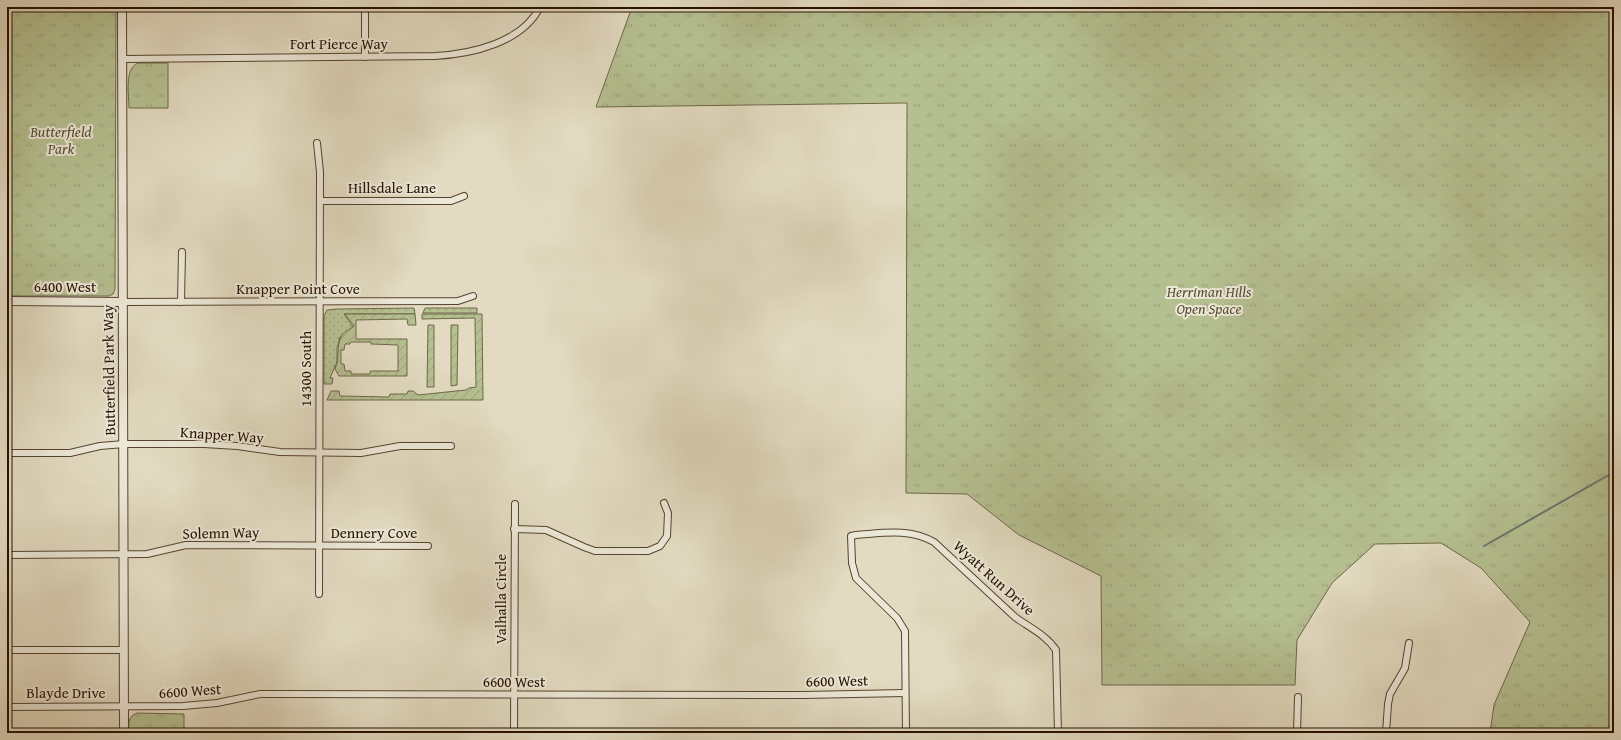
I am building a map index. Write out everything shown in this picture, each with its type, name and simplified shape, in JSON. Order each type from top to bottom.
[{"type":"street","name":"Butterfield Park Way","points":[[122,7],[124,733]]},
{"type":"street","points":[[364,57],[365,7]]},
{"type":"street","name":"Fort Pierce Way","points":[[122,59],[458,55],[481,49],[520,31],[540,7]]},
{"type":"street","name":"14300 South","points":[[317,143],[320,172],[319,594]]},
{"type":"street","name":"Hillsdale Lane","points":[[320,201],[451,201],[464,196]]},
{"type":"street","points":[[182,252],[182,302]]},
{"type":"street","name":"Knapper Point Cove","points":[[122,302],[458,301],[473,296]]},
{"type":"street","name":"6400 West","points":[[7,301],[122,302]]},
{"type":"street","name":"Knapper Way","points":[[7,453],[70,453],[100,446],[124,444],[204,444],[237,446],[280,452],[319,453],[361,453],[400,446],[451,446]]},
{"type":"street","points":[[514,529],[546,530],[595,551],[648,551],[660,546],[666,536],[668,513],[664,503]]},
{"type":"street","name":"Valhalla Circle","points":[[514,733],[515,504]]},
{"type":"street","name":"Wyatt Run Drive","points":[[905,693],[905,631],[897,618],[856,578],[852,563],[851,536],[903,532],[916,533],[925,536],[934,542],[1016,617],[1041,634],[1056,650],[1058,733]]},
{"type":"street","name":"Solemn Way","points":[[7,555],[152,553],[176,546],[186,545],[319,546]]},
{"type":"street","name":"Dennery Cove","points":[[319,546],[428,546]]},
{"type":"street","points":[[1386,733],[1390,694],[1405,668],[1409,643]]},
{"type":"street","points":[[7,650],[124,650]]},
{"type":"street","points":[[905,693],[906,733]]},
{"type":"street","name":"6600 West","points":[[124,706],[200,706],[269,694],[804,695],[905,693]]},
{"type":"street","points":[[1297,733],[1298,697]]},
{"type":"street","name":"Blayde Drive","points":[[7,707],[124,706]]},
{"type":"green space","name":"Butterfield Park","points":[[7,7],[116,7],[115,289],[113,294],[109,296],[7,296]]},
{"type":"green space","name":"Herriman Hills Open Space","points":[[632,7],[1614,7],[1614,733],[1490,733],[1494,705],[1530,622],[1481,568],[1441,543],[1375,544],[1332,583],[1297,640],[1295,685],[1102,685],[1101,576],[1019,535],[967,494],[906,493],[907,103],[596,107]]},
{"type":"green space","points":[[138,63],[168,63],[168,108],[129,108],[129,76],[131,70]]},
{"type":"green space","points":[[7,84],[11,89],[11,130],[7,133]]},
{"type":"green space","points":[[414,308],[415,314],[344,314],[353,327],[340,337],[337,348],[337,362],[330,378],[333,378],[332,384],[324,384],[324,316],[327,310]]},
{"type":"green space","points":[[425,308],[477,308],[477,313],[423,313]]},
{"type":"green space","points":[[345,314],[415,314],[416,325],[408,325],[407,319],[356,320],[356,339],[407,339],[407,376],[339,376],[335,369],[341,337],[354,326]],"holes":[[[351,342],[371,342],[371,344],[398,345],[398,371],[370,371],[370,374],[351,374],[351,371],[345,371],[344,364],[341,364],[341,350],[344,350],[345,344],[350,344]]]},
{"type":"green space","points":[[422,314],[482,314],[483,400],[327,400],[331,391],[339,391],[340,396],[389,397],[390,394],[407,394],[408,391],[413,391],[418,395],[466,390],[476,387],[475,318],[422,319]]},
{"type":"green space","points":[[428,325],[434,325],[434,387],[427,387]]},
{"type":"green space","points":[[451,325],[458,325],[457,385],[451,386]]},
{"type":"green space","points":[[137,713],[184,714],[184,733],[129,733],[130,719]]},
{"type":"waterway","points":[[1484,546],[1614,472]]}]
